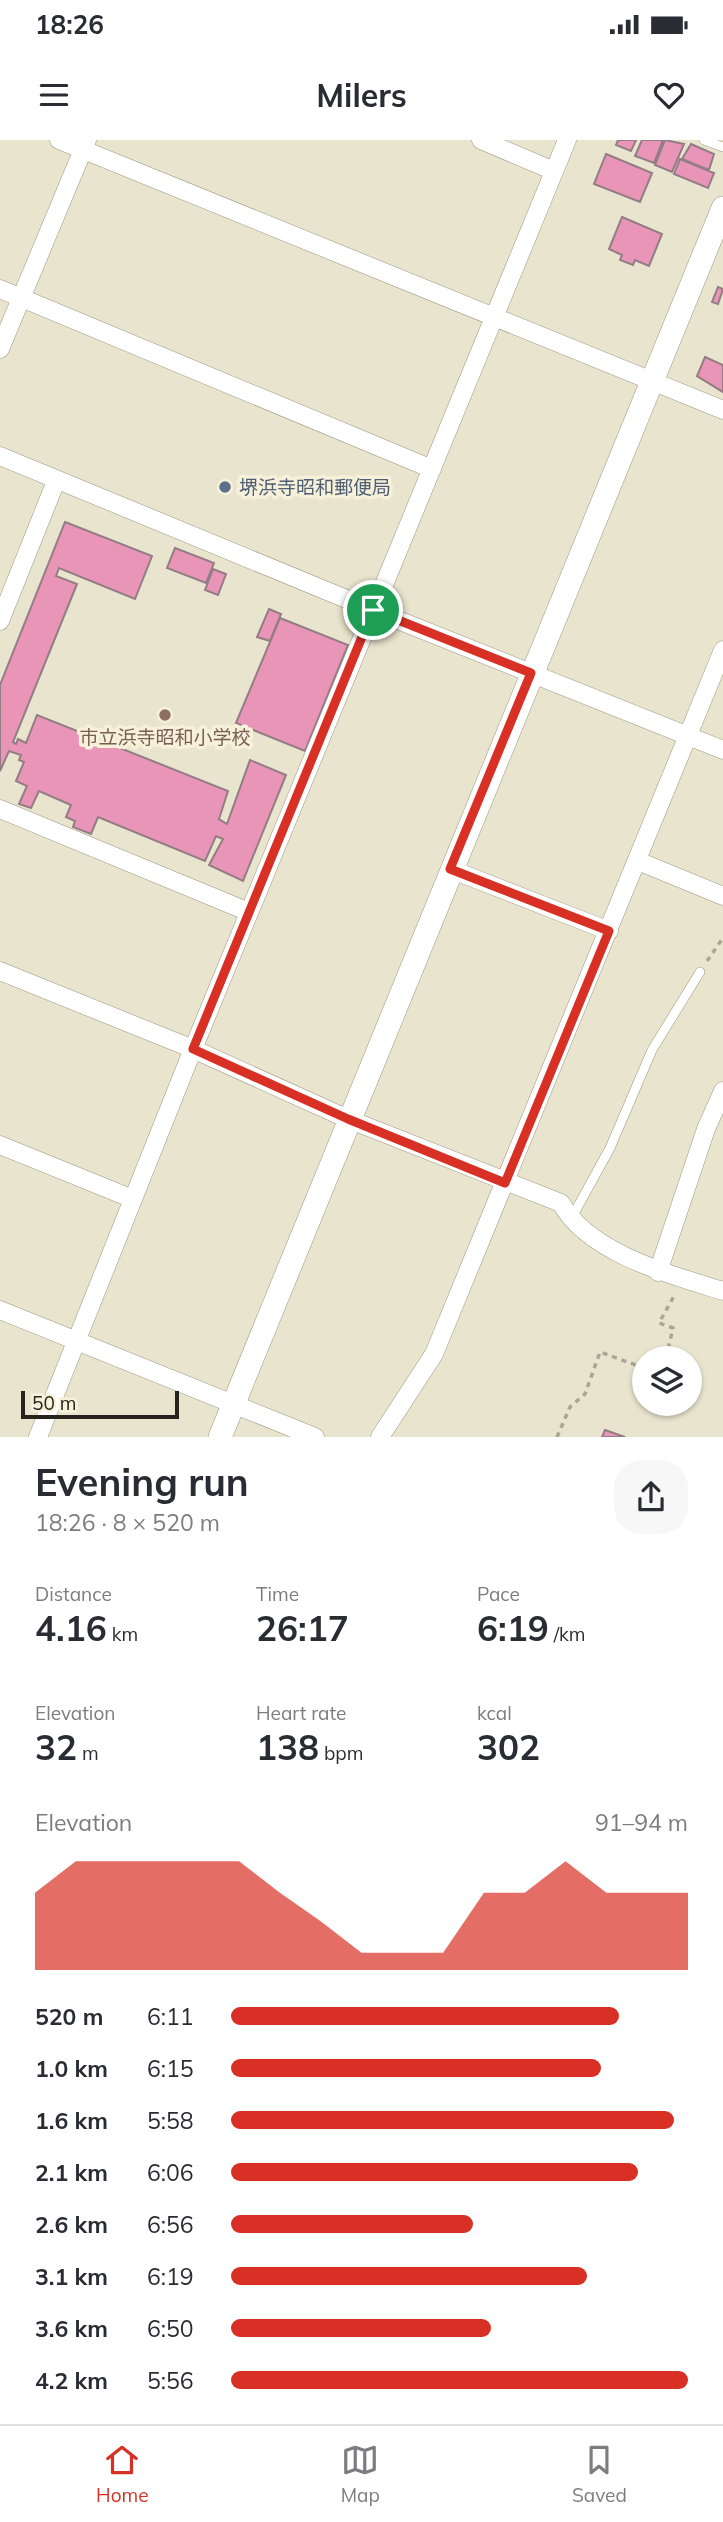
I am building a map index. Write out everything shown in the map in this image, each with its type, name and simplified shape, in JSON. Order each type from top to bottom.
[{"type":"street","points":[[59,140],[85,145],[494,318],[723,410]]},
{"type":"street","points":[[481,140],[554,171]]},
{"type":"street","points":[[38,1437],[193,1049],[567,140]]},
{"type":"street","points":[[0,349],[85,145]]},
{"type":"street","points":[[220,1437],[450,869],[723,208]]},
{"type":"street","points":[[0,289],[432,469]]},
{"type":"street","points":[[0,456],[373,610],[723,750]]},
{"type":"street","points":[[0,621],[56,481]]},
{"type":"street","points":[[380,1437],[434,1353],[723,650]]},
{"type":"street","points":[[0,808],[249,912]]},
{"type":"street","points":[[638,861],[723,896]]},
{"type":"street","points":[[450,869],[609,931]]},
{"type":"street","points":[[0,971],[193,1049],[348,1119],[561,1203],[571,1221],[591,1236],[658,1272],[723,1291]]},
{"type":"street","points":[[658,1272],[723,1091]]},
{"type":"street","points":[[0,1145],[133,1199]]},
{"type":"street","points":[[0,1310],[315,1437]]},
{"type":"lane","points":[[704,140],[723,147]]},
{"type":"lane","points":[[571,1221],[610,1148],[652,1050],[700,972]]},
{"type":"path","points":[[700,972],[723,938]]},
{"type":"path","points":[[669,1346],[673,1328],[659,1323],[684,1279]]},
{"type":"path","points":[[557,1437],[570,1406],[585,1394],[600,1352],[632,1364]]},
{"type":"building","points":[[618,140],[636,140],[631,151],[616,145]]},
{"type":"building","points":[[642,140],[663,140],[654,163],[635,156]]},
{"type":"building","points":[[665,140],[684,144],[672,172],[655,165]]},
{"type":"building","points":[[691,144],[714,154],[709,170],[682,159]]},
{"type":"building","points":[[606,154],[652,173],[640,202],[594,184]]},
{"type":"building","points":[[680,159],[714,173],[708,188],[674,174]]},
{"type":"building","points":[[622,217],[662,234],[649,266],[635,260],[633,265],[620,260],[622,255],[609,249]]},
{"type":"building","points":[[718,287],[723,289],[718,304],[712,302]]},
{"type":"building","points":[[705,357],[723,365],[723,392],[697,376]]},
{"type":"building","points":[[65,522],[152,556],[135,599],[59,568],[56,576],[77,584],[13,742],[16,744],[18,739],[26,743],[37,715],[228,791],[219,819],[227,824],[250,760],[286,775],[243,881],[209,865],[223,839],[216,836],[205,861],[98,817],[91,834],[73,827],[75,821],[66,817],[71,805],[39,791],[31,808],[19,804],[27,786],[16,781],[24,762],[19,760],[21,755],[9,751],[0,771],[0,685]]},
{"type":"building","points":[[175,548],[214,563],[206,583],[167,568]]},
{"type":"building","points":[[213,569],[226,574],[218,595],[205,590]]},
{"type":"building","points":[[269,609],[281,614],[270,641],[257,637]]},
{"type":"building","points":[[280,618],[348,645],[305,751],[236,723]]},
{"type":"building","points":[[605,1430],[625,1437],[602,1437]]},
{"type":"place","name":"堺浜寺昭和郵便局","points":[[225,487]]},
{"type":"place","name":"市立浜寺昭和小学校","points":[[165,715]]},
{"type":"route","points":[[373,610],[531,673],[450,869],[609,931],[505,1183],[348,1119],[193,1049],[373,610]]}]
